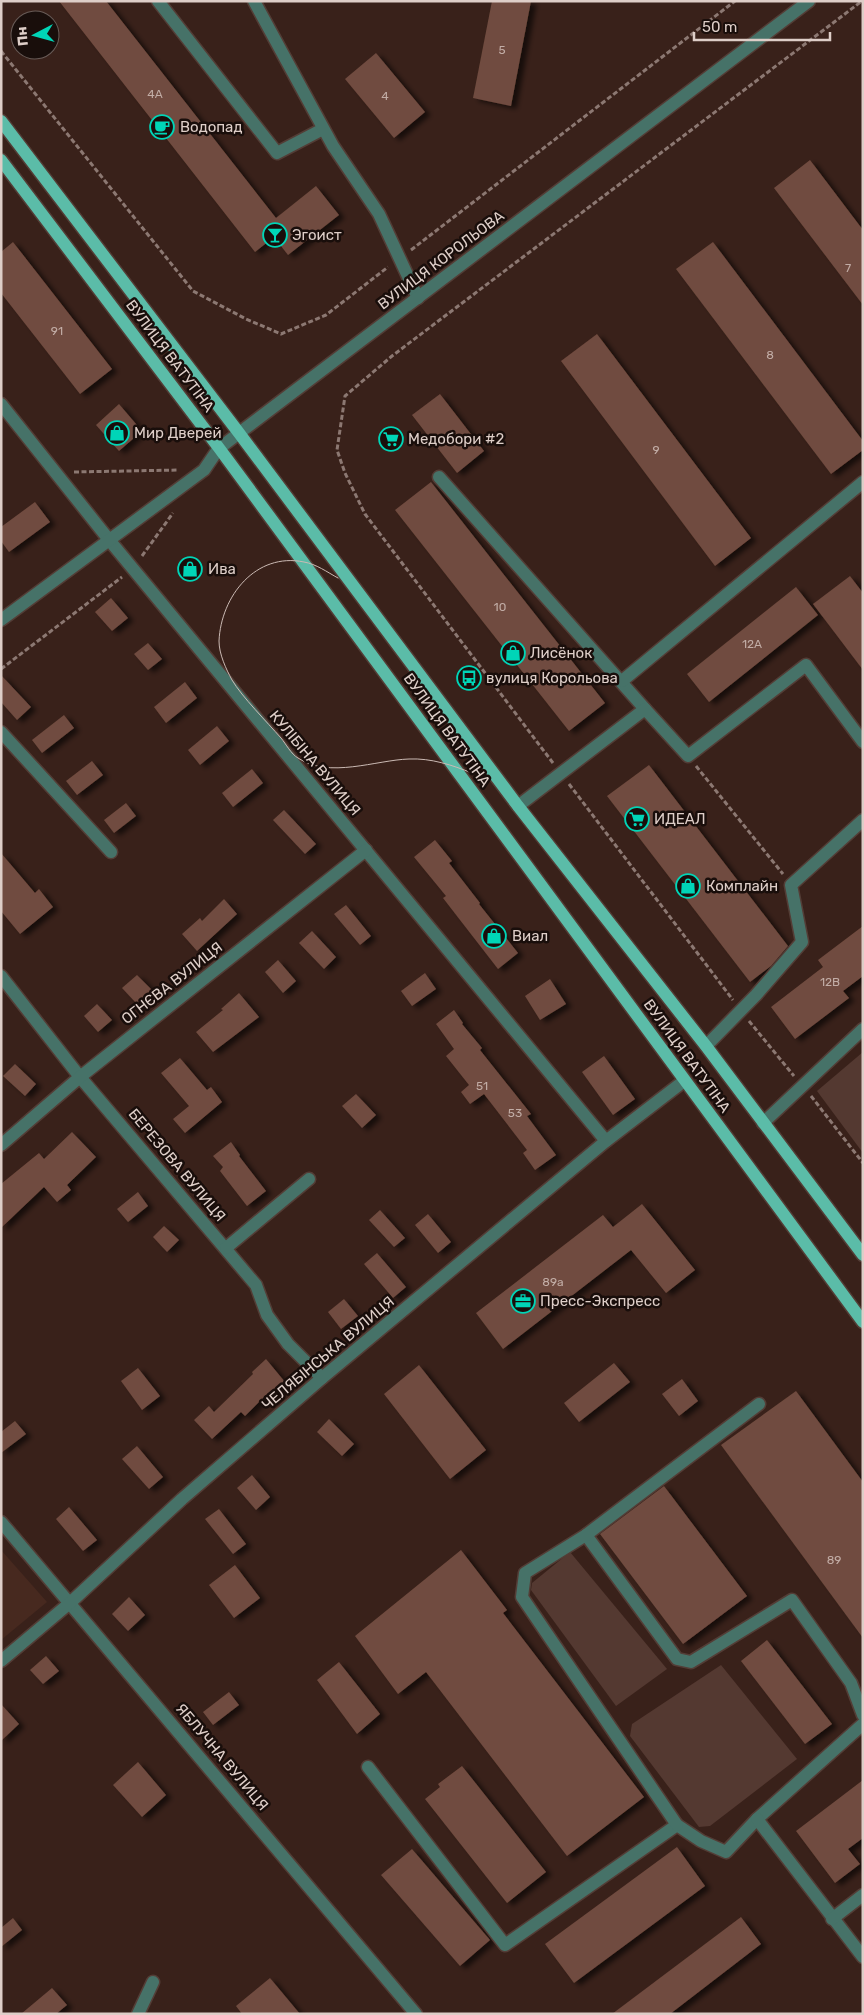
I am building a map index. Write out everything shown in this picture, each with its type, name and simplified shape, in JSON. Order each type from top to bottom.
[{"type":"main road","name":"ВУЛИЦЯ ВАТУТІНА","points":[[1,121],[239,433],[518,806],[706,1046],[863,1255]]},
{"type":"main road","name":"ВУЛИЦЯ ВАТУТІНА","points":[[1,160],[220,448],[863,1322]]},
{"type":"street","points":[[158,1],[277,153],[323,128]]},
{"type":"street","points":[[254,1],[333,146],[379,214],[418,298]]},
{"type":"street","name":"ВУЛИЦЯ КОРОЛЬОВА","points":[[1,620],[204,470],[220,448],[239,433],[809,1]]},
{"type":"street","name":"КУЛІБІНА ВУЛИЦЯ","points":[[1,404],[110,541],[606,1142]]},
{"type":"street","points":[[439,476],[688,756],[806,665],[863,742]]},
{"type":"street","points":[[622,682],[863,482]]},
{"type":"street","points":[[518,806],[645,709]]},
{"type":"street","points":[[1,732],[110,852]]},
{"type":"street","points":[[706,1046],[802,942],[791,884],[863,820]]},
{"type":"street","name":"ОГНЄВА ВУЛИЦЯ","points":[[1,1145],[80,1077],[366,850]]},
{"type":"street","name":"БЕРЕЗОВА ВУЛИЦЯ","points":[[1,976],[80,1077],[256,1285],[267,1315],[272,1323],[288,1344],[322,1378]]},
{"type":"street","points":[[763,1123],[863,1028]]},
{"type":"street","name":"ЧЕЛЯБІНСЬКА ВУЛИЦЯ","points":[[1,1661],[70,1602],[182,1499],[322,1378],[606,1142],[684,1081]]},
{"type":"street","points":[[226,1248],[309,1179]]},
{"type":"street","points":[[759,1404],[586,1535],[525,1573],[522,1597],[677,1825],[702,1841],[726,1852],[757,1819],[863,1724]]},
{"type":"street","name":"ЯБЛУЧНА ВУЛИЦЯ","points":[[1,1522],[416,2014]]},
{"type":"street","points":[[586,1535],[677,1659],[690,1662],[792,1600],[851,1683],[863,1715]]},
{"type":"street","points":[[368,1767],[505,1945],[677,1825]]},
{"type":"street","points":[[757,1819],[863,1958]]},
{"type":"street","points":[[832,1919],[863,1895]]},
{"type":"street","points":[[138,2014],[153,1982]]},
{"type":"path","points":[[1,51],[193,291],[281,334],[326,315],[735,1]]},
{"type":"path","points":[[862,1],[392,356],[345,396],[337,450],[345,473],[365,514],[741,1010],[863,1163]]},
{"type":"path","points":[[688,756],[791,884]]},
{"type":"shaded area","points":[[863,1052],[863,1153],[817,1091]]},
{"type":"shaded area","points":[[1,1550],[47,1602],[1,1640]]},
{"type":"shaded area","points":[[570,1552],[667,1669],[616,1706],[531,1590],[532,1583]]},
{"type":"shaded area","points":[[721,1665],[797,1759],[710,1826],[699,1827],[630,1736],[632,1724]]},
{"type":"building","points":[[59,1],[106,1],[276,218],[316,186],[339,215],[288,255],[274,237],[255,252]]},
{"type":"building","points":[[492,1],[531,1],[511,106],[473,98]]},
{"type":"building","points":[[376,53],[425,112],[394,138],[345,79]]},
{"type":"building","points":[[810,160],[863,230],[863,305],[774,188]]},
{"type":"building","points":[[13,242],[112,369],[80,394],[1,293],[1,252]]},
{"type":"building","points":[[713,242],[863,441],[863,450],[831,474],[676,269]]},
{"type":"building","points":[[597,334],[751,538],[715,566],[561,361]]},
{"type":"building","points":[[440,394],[484,451],[457,473],[412,415]]},
{"type":"building","points":[[119,404],[142,431],[119,451],[96,425]]},
{"type":"building","points":[[431,482],[605,703],[569,731],[395,510]]},
{"type":"building","points":[[35,502],[50,522],[9,552],[1,541],[1,527]]},
{"type":"building","points":[[850,576],[863,593],[863,670],[813,604]]},
{"type":"building","points":[[796,587],[818,615],[709,702],[687,674]]},
{"type":"building","points":[[111,598],[128,618],[112,631],[95,612]]},
{"type":"building","points":[[148,643],[162,659],[148,670],[134,654]]},
{"type":"building","points":[[1,675],[31,707],[17,720],[1,702]]},
{"type":"building","points":[[185,682],[197,698],[166,723],[154,707]]},
{"type":"building","points":[[64,715],[74,728],[42,753],[32,740]]},
{"type":"building","points":[[217,726],[229,741],[200,765],[188,750]]},
{"type":"building","points":[[92,761],[103,775],[77,795],[66,781]]},
{"type":"building","points":[[649,765],[788,946],[771,966],[750,982],[607,796]]},
{"type":"building","points":[[252,769],[263,783],[233,807],[222,793]]},
{"type":"building","points":[[126,803],[136,816],[114,833],[104,820]]},
{"type":"building","points":[[284,810],[316,844],[305,854],[273,820]]},
{"type":"building","points":[[435,840],[452,861],[449,863],[479,904],[518,953],[498,969],[443,898],[446,896],[414,857]]},
{"type":"building","points":[[1,853],[35,893],[39,889],[53,907],[20,934],[1,911]]},
{"type":"building","points":[[224,899],[237,914],[197,951],[182,934],[200,918],[202,921]]},
{"type":"building","points":[[346,905],[371,936],[360,945],[334,914]]},
{"type":"building","points":[[863,926],[863,976],[843,991],[849,998],[795,1039],[771,1007],[823,967],[818,960]]},
{"type":"building","points":[[312,931],[336,957],[324,969],[299,943]]},
{"type":"building","points":[[278,960],[296,981],[283,993],[265,972]]},
{"type":"building","points":[[425,973],[436,989],[412,1006],[401,991]]},
{"type":"building","points":[[137,975],[152,990],[137,1004],[122,988]]},
{"type":"building","points":[[550,979],[566,1004],[540,1020],[525,996]]},
{"type":"building","points":[[239,993],[259,1017],[213,1052],[196,1032],[223,1010],[221,1009]]},
{"type":"building","points":[[97,1004],[112,1020],[98,1032],[84,1016]]},
{"type":"building","points":[[454,1010],[462,1024],[482,1048],[480,1050],[531,1114],[527,1116],[556,1155],[535,1170],[523,1153],[527,1150],[484,1094],[470,1104],[461,1092],[469,1085],[446,1056],[454,1049],[436,1024]]},
{"type":"building","points":[[604,1056],[635,1099],[613,1115],[582,1072]]},
{"type":"building","points":[[180,1058],[207,1090],[211,1087],[222,1102],[185,1133],[173,1119],[189,1106],[161,1073]]},
{"type":"building","points":[[15,1064],[36,1084],[25,1096],[3,1076]]},
{"type":"building","points":[[356,1094],[376,1115],[362,1128],[342,1106]]},
{"type":"building","points":[[72,1132],[96,1157],[67,1185],[71,1190],[57,1202],[44,1187],[1,1228],[1,1184],[39,1153],[44,1159]]},
{"type":"building","points":[[231,1142],[239,1156],[266,1191],[247,1206],[220,1171],[223,1167],[213,1156]]},
{"type":"building","points":[[138,1192],[148,1206],[128,1222],[117,1209]]},
{"type":"building","points":[[642,1204],[695,1270],[666,1293],[631,1250],[503,1349],[476,1313],[603,1215],[613,1227]]},
{"type":"building","points":[[380,1210],[405,1238],[394,1247],[369,1220]]},
{"type":"building","points":[[428,1214],[451,1242],[438,1253],[415,1225]]},
{"type":"building","points":[[164,1226],[179,1240],[167,1252],[153,1237]]},
{"type":"building","points":[[377,1253],[406,1287],[393,1298],[364,1264]]},
{"type":"building","points":[[344,1299],[358,1316],[341,1329],[328,1312]]},
{"type":"building","points":[[266,1359],[285,1382],[270,1394],[268,1393],[245,1416],[241,1412],[212,1439],[194,1420],[209,1406],[214,1412]]},
{"type":"building","points":[[614,1363],[630,1382],[579,1422],[564,1403]]},
{"type":"building","points":[[419,1365],[486,1450],[450,1479],[384,1394]]},
{"type":"building","points":[[138,1368],[160,1396],[142,1410],[121,1381]]},
{"type":"building","points":[[682,1379],[698,1401],[679,1416],[662,1394]]},
{"type":"building","points":[[796,1391],[863,1482],[863,1638],[721,1445]]},
{"type":"building","points":[[329,1419],[354,1444],[342,1456],[317,1432]]},
{"type":"building","points":[[15,1421],[26,1434],[1,1453],[1,1432]]},
{"type":"building","points":[[137,1446],[163,1477],[149,1489],[122,1459]]},
{"type":"building","points":[[252,1475],[270,1497],[256,1510],[237,1488]]},
{"type":"building","points":[[664,1486],[747,1596],[683,1644],[600,1534]]},
{"type":"building","points":[[69,1507],[97,1540],[83,1551],[56,1519]]},
{"type":"building","points":[[219,1509],[246,1544],[233,1554],[205,1519]]},
{"type":"building","points":[[461,1550],[507,1610],[503,1613],[644,1797],[567,1856],[426,1672],[398,1694],[355,1636]]},
{"type":"building","points":[[235,1565],[260,1598],[234,1618],[209,1585]]},
{"type":"building","points":[[129,1597],[145,1615],[128,1631],[112,1614]]},
{"type":"building","points":[[767,1640],[832,1724],[805,1744],[741,1661]]},
{"type":"building","points":[[46,1656],[59,1671],[43,1684],[30,1670]]},
{"type":"building","points":[[339,1662],[380,1714],[357,1734],[317,1680]]},
{"type":"building","points":[[229,1692],[239,1705],[213,1725],[203,1712]]},
{"type":"building","points":[[1,1704],[19,1724],[1,1741]]},
{"type":"building","points":[[138,1762],[166,1795],[142,1817],[113,1785]]},
{"type":"building","points":[[462,1766],[546,1872],[507,1903],[425,1799],[440,1787],[438,1784]]},
{"type":"building","points":[[863,1780],[863,1838],[848,1849],[860,1864],[835,1883],[796,1831]]},
{"type":"building","points":[[677,1847],[705,1886],[574,1983],[545,1944]]},
{"type":"building","points":[[412,1849],[490,1940],[460,1966],[381,1875]]},
{"type":"building","points":[[741,1917],[761,1944],[670,2014],[612,2014]]},
{"type":"building","points":[[13,1918],[22,1930],[1,1947],[1,1928]]},
{"type":"building","points":[[270,1978],[300,2014],[242,2014],[236,2006]]},
{"type":"building","points":[[52,1988],[67,2005],[56,2014],[21,2014]]},
{"type":"tram line","points":[[338,578],[308,563],[287,561],[271,564],[257,571],[244,581],[226,608],[221,624],[219,641],[223,661],[236,687],[293,754],[310,764],[338,768],[417,759],[457,767],[472,773]]},
{"type":"place","name":"Водопад","points":[[162,127]]},
{"type":"place","name":"Эгоист","points":[[275,235]]},
{"type":"place","name":"Мир Дверей","points":[[117,433]]},
{"type":"place","name":"Медобори #2","points":[[391,439]]},
{"type":"place","name":"Ива","points":[[190,569]]},
{"type":"place","name":"Лисёнок","points":[[513,653]]},
{"type":"place","name":"вулиця Корольова","points":[[469,678]]},
{"type":"place","name":"ИДЕАЛ","points":[[637,819]]},
{"type":"place","name":"Комплайн","points":[[688,886]]},
{"type":"place","name":"Виал","points":[[494,936]]},
{"type":"place","name":"Пресс-Экспресс","points":[[523,1301]]}]
